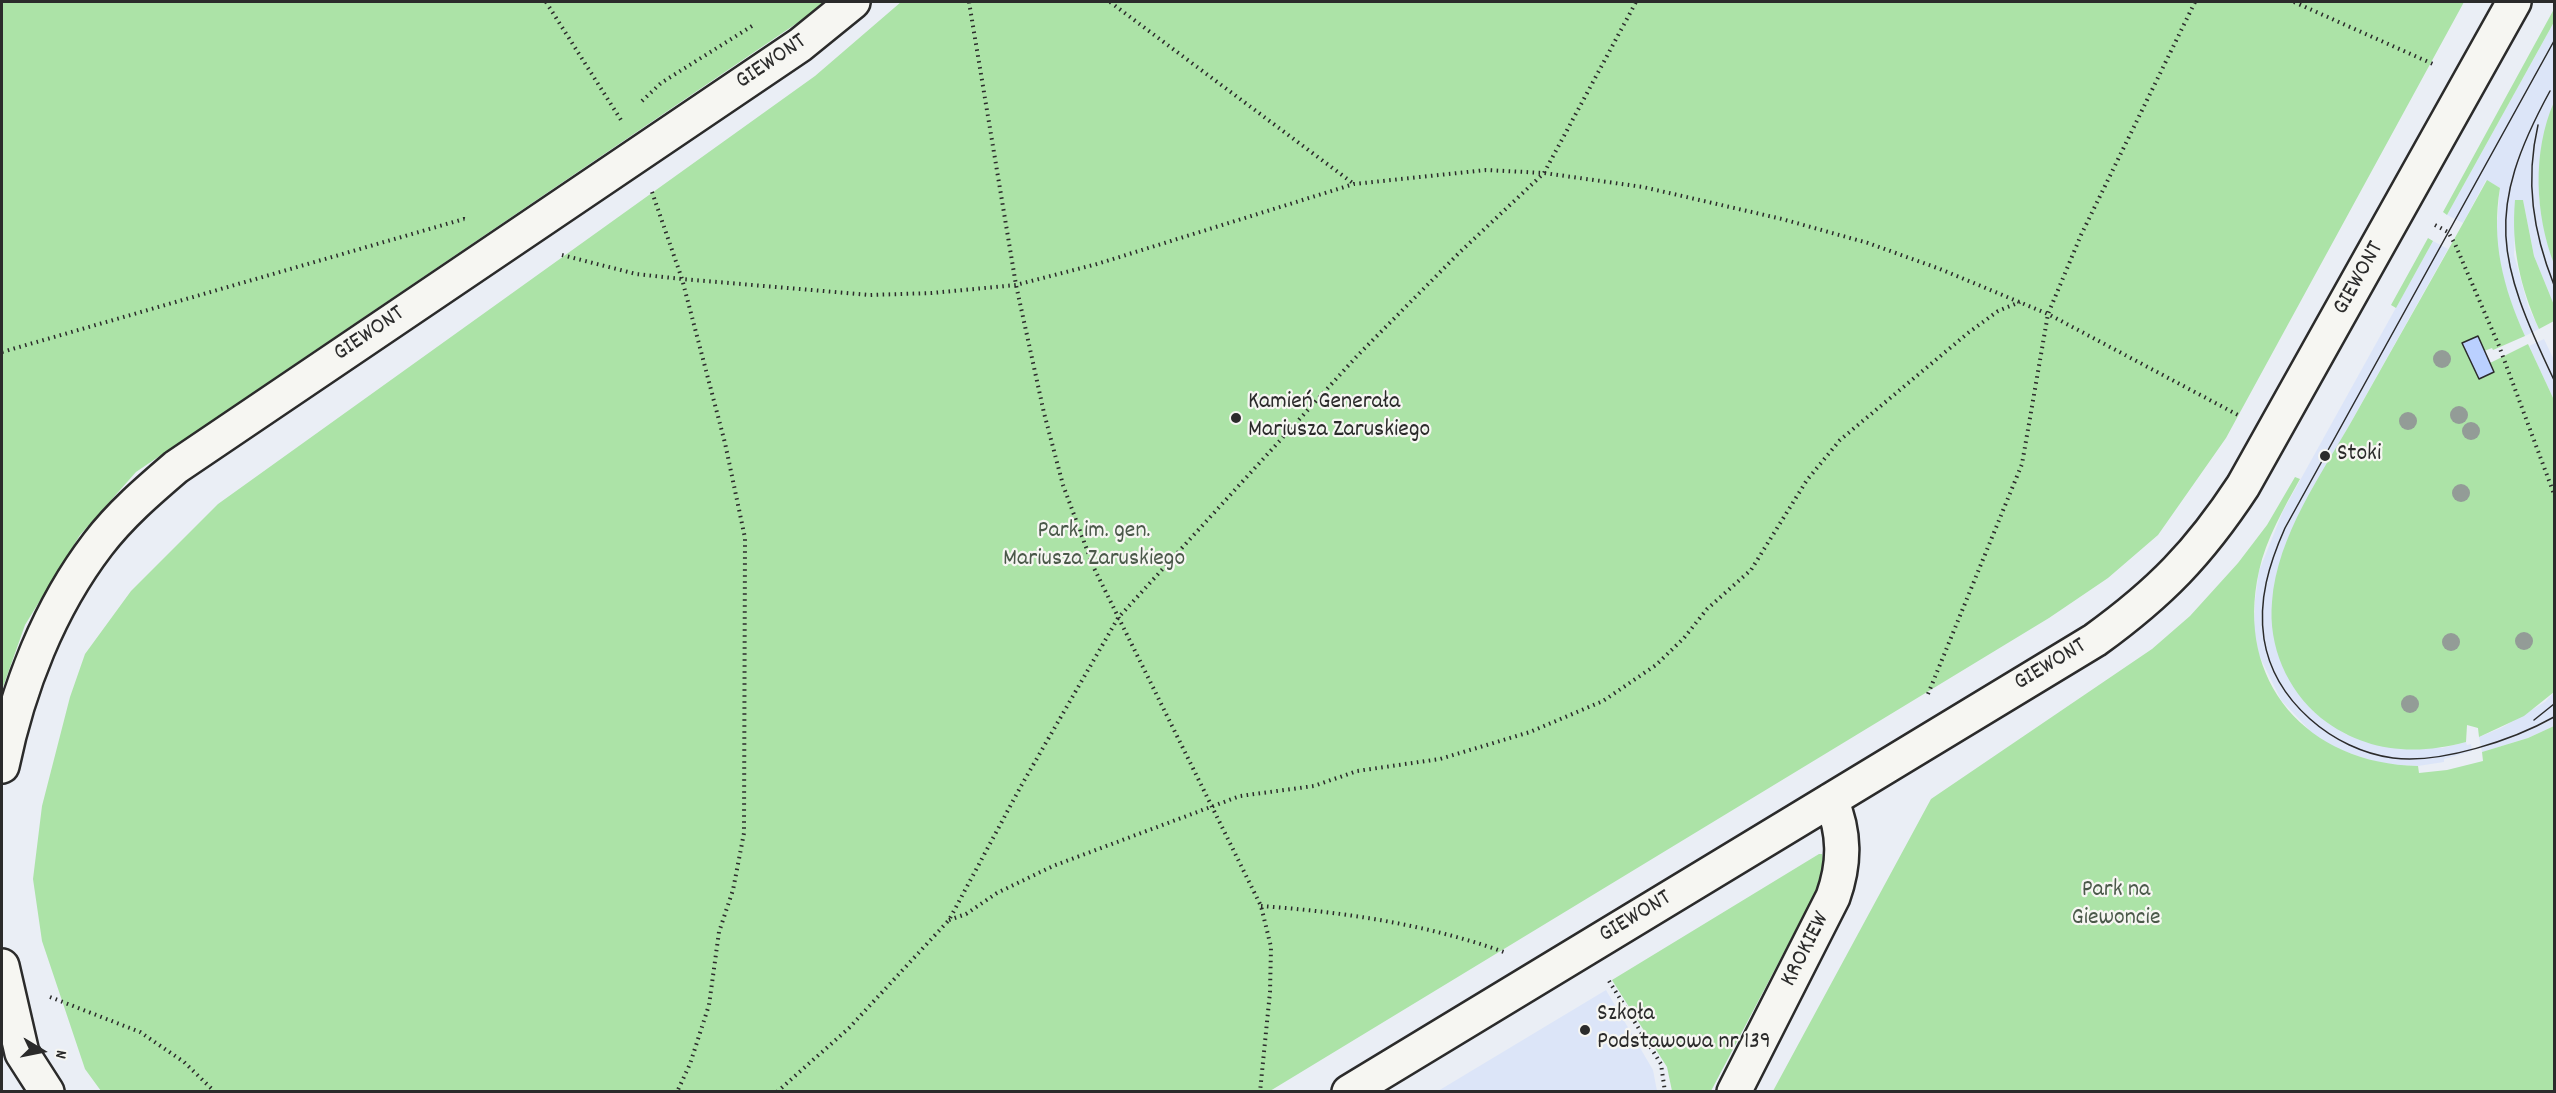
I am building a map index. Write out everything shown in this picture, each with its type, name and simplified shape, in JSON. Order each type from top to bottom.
[{"type":"street","name":"GIEWONT","points":[[2,766],[21,693],[39,645],[67,592],[98,544],[134,503],[176,467],[800,45],[853,2]]},
{"type":"street","name":"GIEWONT","points":[[1349,1092],[2095,640],[2136,611],[2189,561],[2216,527],[2274,434],[2514,2]]},
{"type":"street","name":"KROKIEW","points":[[1734,1092],[1833,897],[1841,876],[1842,834],[1831,800]]},
{"type":"street","points":[[3,973],[22,1053],[47,1092]]},
{"type":"path","points":[[546,2],[639,153],[682,279],[725,443],[745,538],[746,780],[744,833],[733,890],[719,932],[709,1005],[677,1092]]},
{"type":"path","points":[[969,2],[1016,285],[1044,413],[1063,485],[1093,566],[1261,906],[1271,947],[1270,992],[1260,1092]]},
{"type":"path","points":[[1110,2],[1353,184]]},
{"type":"path","points":[[777,1092],[849,1028],[949,920],[1021,786],[1118,618],[1358,355],[1460,252],[1544,173],[1636,2]]},
{"type":"path","points":[[1926,699],[2022,464],[2048,314],[2081,235],[2195,2]]},
{"type":"path","points":[[2294,2],[2469,81]]},
{"type":"path","points":[[2,352],[464,219],[516,236],[558,254],[636,274],[870,294],[932,293],[1016,285],[1097,264],[1353,184],[1486,170],[1544,173],[1643,188],[1782,219],[1868,243],[2048,314],[2274,434]]},
{"type":"path","points":[[2400,206],[2448,232],[2455,244],[2499,346],[2554,494]]},
{"type":"path","points":[[949,920],[966,914],[997,893],[1053,866],[1240,796],[1314,786],[1357,771],[1440,759],[1530,732],[1603,701],[1656,665],[1684,638],[1707,609],[1751,570],[1807,480],[1840,440],[1968,333],[1998,311],[2020,302]]},
{"type":"path","points":[[1261,906],[1339,912],[1477,942],[1514,955]]},
{"type":"path","points":[[3,973],[140,1032],[184,1062],[215,1092]]},
{"type":"path","points":[[1605,976],[1660,1064],[1665,1092]]},
{"type":"shaded area","points":[[2554,22],[2554,102],[2544,135],[2539,167],[2539,199],[2554,264],[2554,305],[2534,256],[2523,200],[2516,200],[2514,255],[2528,306],[2539,329],[2525,336],[2510,303],[2499,266],[2496,236],[2500,188],[2486,180],[2463,223],[2447,215]]},
{"type":"shaded area","points":[[2433,241],[2448,249],[2300,513],[2313,711],[2347,735],[2442,748],[2466,742],[2467,745],[2471,744],[2472,751],[2444,759],[2444,762],[2418,766],[2382,764],[2337,749],[2314,735],[2281,700],[2259,655],[2254,629],[2255,600],[2259,571],[2283,511]]},
{"type":"shaded area","points":[[2544,339],[2554,360],[2554,400],[2529,346]]},
{"type":"shaded area","points":[[2554,692],[2554,726],[2528,738],[2482,752],[2479,737],[2501,728],[2545,702]]},
{"type":"shaded area","name":"Szkoła Podstawowa nr 139","points":[[1606,990],[1653,1070],[1657,1091],[1438,1091]]},
{"type":"green space","points":[[2,2],[828,2],[136,472],[80,535],[25,625],[2,690]]},
{"type":"green space","name":"Park im. gen. Mariusza Zaruskiego","points":[[901,2],[2464,2],[2226,438],[2158,535],[2108,578],[2049,618],[1270,1091],[101,1091],[85,1069],[42,941],[33,879],[42,806],[70,697],[85,654],[131,591],[218,504],[815,76]]},
{"type":"green space","points":[[2554,9],[2554,22],[2447,215],[2443,212]]},
{"type":"green space","points":[[2554,102],[2554,264],[2543,225],[2539,162],[2547,121]]},
{"type":"green space","points":[[2487,180],[2500,188],[2497,227],[2501,264],[2517,318],[2525,336],[2493,350],[2492,348],[2484,351],[2478,336],[2463,343],[2480,379],[2494,372],[2490,363],[2528,344],[2554,400],[2554,692],[2524,716],[2479,737],[2478,728],[2467,725],[2466,742],[2428,749],[2390,748],[2355,738],[2338,729],[2321,718],[2298,694],[2282,666],[2273,635],[2272,602],[2276,577],[2282,553],[2315,483]]},
{"type":"green space","points":[[2515,200],[2523,200],[2534,256],[2554,305],[2554,321],[2539,329],[2518,266],[2514,234]]},
{"type":"green space","points":[[2428,238],[2433,241],[2396,308],[2391,305]]},
{"type":"green space","name":"Park na Giewoncie","points":[[2295,477],[2300,479],[2276,524],[2262,559],[2254,611],[2258,648],[2269,681],[2288,709],[2313,733],[2343,750],[2379,762],[2418,766],[2419,773],[2447,770],[2483,761],[2482,752],[2528,738],[2554,726],[2554,1091],[1773,1091],[1931,799],[2152,649],[2190,616],[2238,563],[2267,525]]},
{"type":"green space","points":[[1822,854],[1825,874],[1711,1091],[1672,1091],[1667,1067],[1612,980]]},
{"type":"building","points":[[2478,336],[2494,372],[2479,379],[2462,343]]},
{"type":"tram line","points":[[2554,41],[2285,528],[2266,582],[2262,610],[2264,639],[2270,662],[2280,683],[2293,702],[2310,719],[2349,745],[2393,758],[2433,757],[2498,742],[2554,717]]},
{"type":"tram line","points":[[2550,91],[2529,133],[2515,170],[2507,204],[2506,236],[2510,268],[2520,301],[2554,380]]},
{"type":"tram line","points":[[2538,125],[2532,166],[2533,206],[2541,246],[2554,285]]},
{"type":"tram line","points":[[2534,720],[2554,704]]},
{"type":"place","name":"Kamień Generała Mariusza Zaruskiego","points":[[1236,418]]},
{"type":"place","name":"Stoki","points":[[2325,456]]},
{"type":"place","name":"Szkoła Podstawowa nr 139","points":[[1585,1030]]}]
